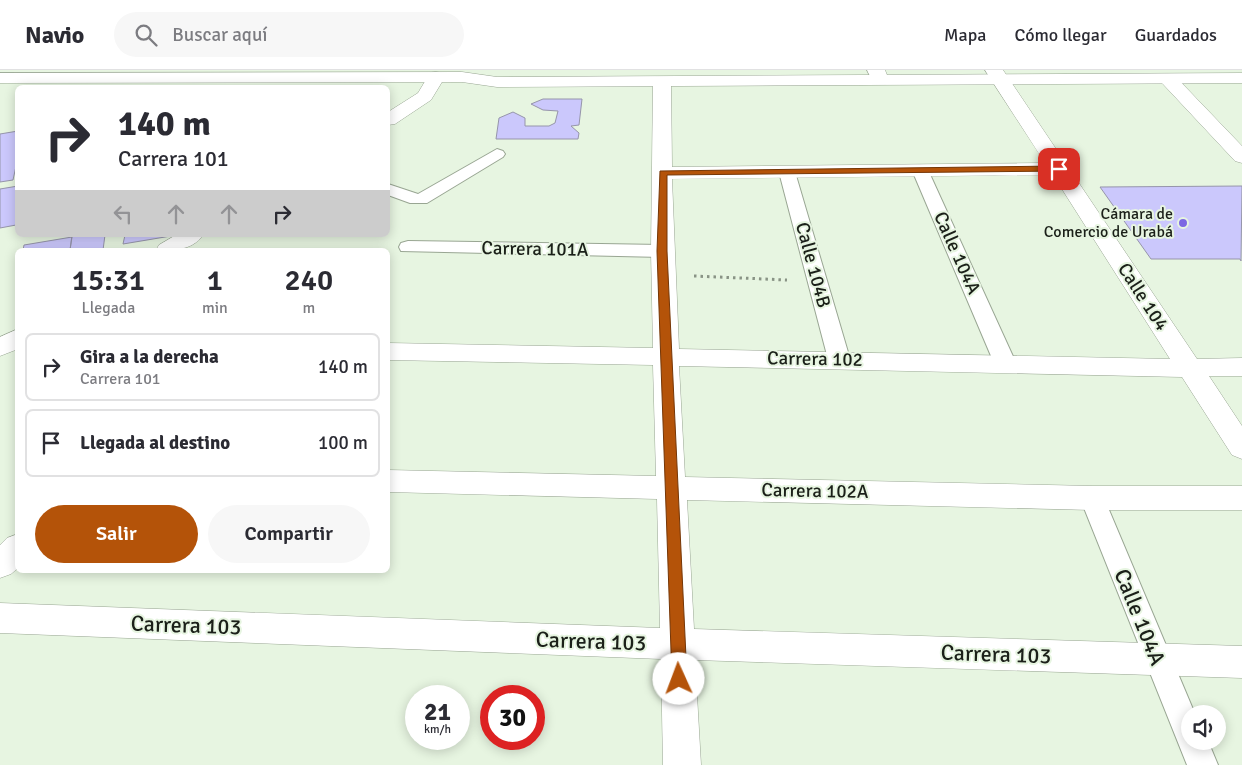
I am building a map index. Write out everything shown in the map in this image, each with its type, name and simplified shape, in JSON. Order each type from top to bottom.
[{"type":"street","points":[[462,77],[500,70],[535,70]]},
{"type":"street","points":[[390,119],[425,96],[438,73]]},
{"type":"street","points":[[0,78],[438,73],[497,82],[662,81],[878,75],[1129,74],[1168,79],[1242,78]]},
{"type":"street","name":"Calle 104","points":[[997,75],[1242,448]]},
{"type":"street","points":[[1168,79],[1242,157]]},
{"type":"street","points":[[662,81],[662,263],[682,765]]},
{"type":"street","points":[[662,172],[1059,169]]},
{"type":"street","points":[[169,248],[189,237]]},
{"type":"street","name":"Carrera 102","points":[[390,351],[839,359],[1190,368],[1242,367]]},
{"type":"street","name":"Carrera 102A","points":[[390,481],[1092,498],[1242,498]]},
{"type":"street","points":[[0,565],[15,550]]},
{"type":"street","name":"Carrera 103","points":[[0,618],[678,644],[1242,662]]},
{"type":"lane","points":[[390,190],[410,198],[421,199],[497,154]]},
{"type":"lane","name":"Calle 104A","points":[[920,170],[1005,363]]},
{"type":"lane","name":"Calle 104B","points":[[787,172],[839,359]]},
{"type":"lane","name":"Carrera 101A","points":[[408,247],[662,263]]},
{"type":"lane","name":"Calle 104A","points":[[1092,498],[1156,659],[1181,716]]},
{"type":"lane","points":[[1196,750],[1203,765]]},
{"type":"path","points":[[662,263],[817,281]]},
{"type":"building","points":[[543,99],[582,99],[579,125],[571,126],[579,133],[578,139],[496,139],[499,118],[513,112],[525,118],[525,126],[549,126],[555,123],[558,111],[543,110],[531,104]]},
{"type":"building","points":[[15,132],[15,171],[13,180],[0,182],[0,134]]},
{"type":"building","points":[[15,186],[15,225],[0,228],[0,189]]},
{"type":"building","name":"Cámara de Comercio de Urabá","points":[[1242,186],[1241,261],[1240,259],[1151,259],[1100,187]]},
{"type":"building","points":[[72,237],[105,237],[103,248],[70,248]]},
{"type":"building","points":[[72,237],[70,248],[23,248],[24,245]]},
{"type":"building","points":[[125,237],[165,237],[123,244]]},
{"type":"place","name":"Cámara de Comercio de Urabá","points":[[1183,223]]},
{"type":"route","points":[[679,679],[662,251],[662,172],[1059,169]]}]
